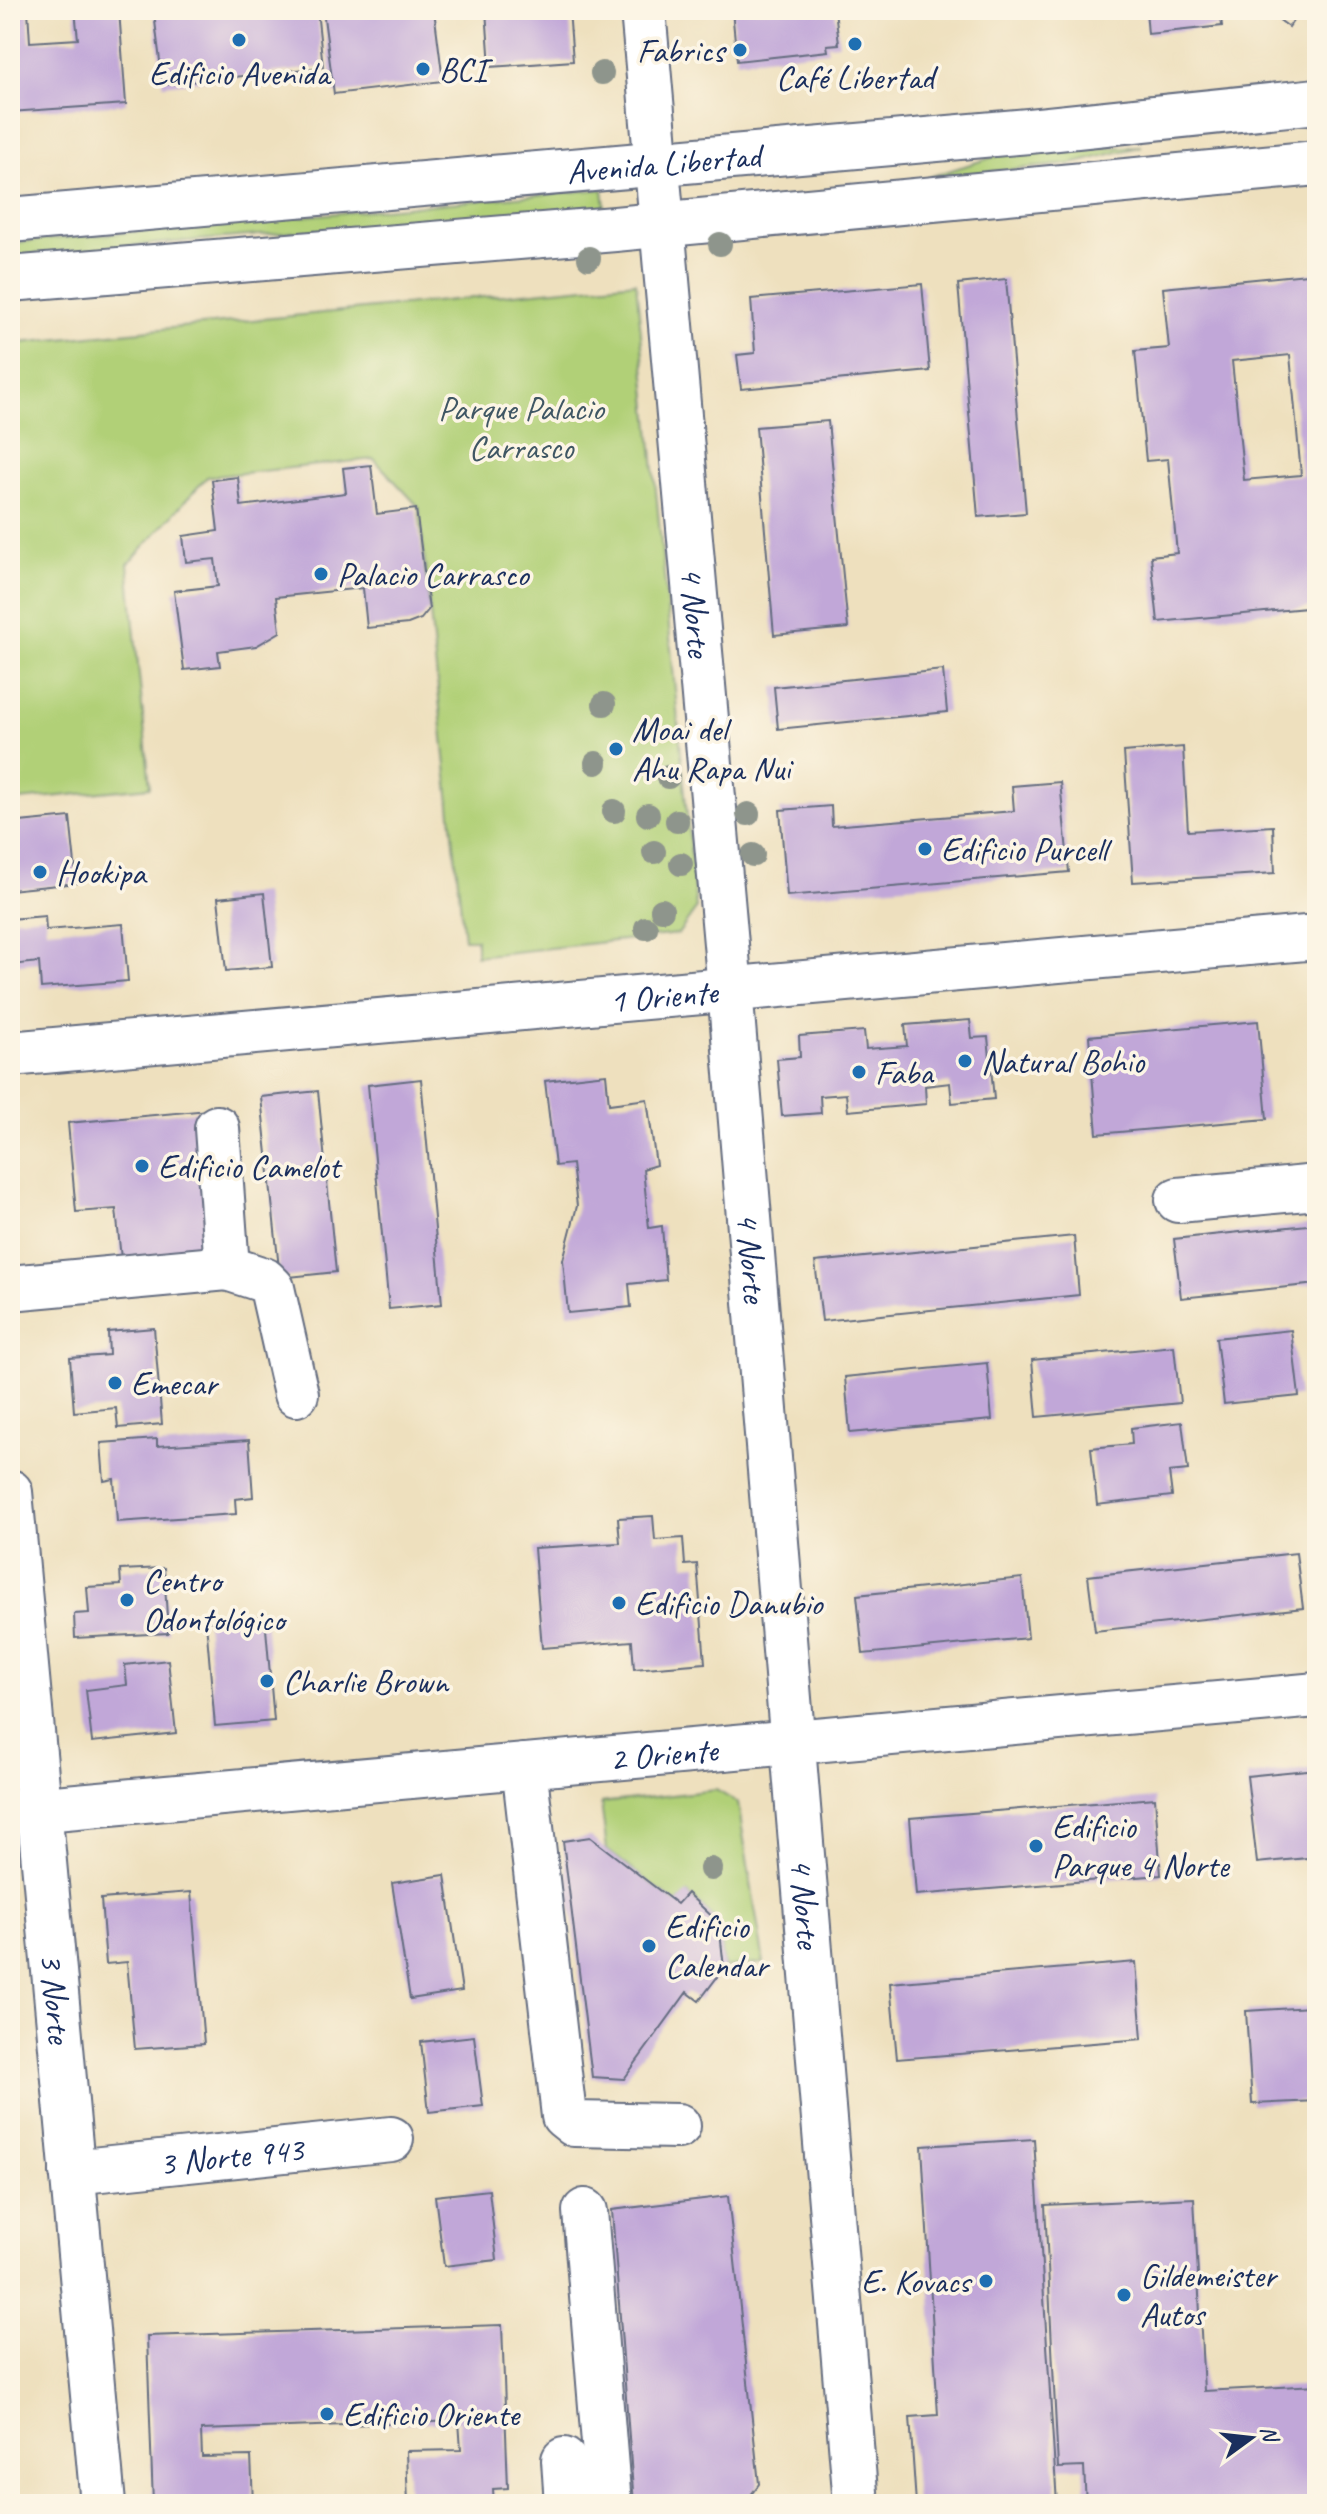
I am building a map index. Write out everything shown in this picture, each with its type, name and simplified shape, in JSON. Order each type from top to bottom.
[{"type":"street","name":"4 Norte","points":[[643,10],[730,989],[856,2504]]},
{"type":"street","name":"Avenida Libertad","points":[[10,220],[1029,131],[1317,101]]},
{"type":"street","name":"Avenida Libertad","points":[[10,279],[663,224],[1317,163]]},
{"type":"street","name":"1 Oriente","points":[[10,1054],[1317,937]]},
{"type":"street","points":[[217,1128],[227,1268]]},
{"type":"street","points":[[1178,1200],[1317,1187]]},
{"type":"street","points":[[10,1288],[227,1268],[264,1280],[272,1288],[296,1394]]},
{"type":"street","name":"3 Norte","points":[[10,1492],[25,1810],[72,2172],[103,2504]]},
{"type":"street","name":"2 Oriente","points":[[25,1810],[1317,1695]]},
{"type":"street","points":[[524,1766],[564,2116],[574,2124],[678,2126]]},
{"type":"street","name":"3 Norte 943","points":[[72,2172],[391,2139]]},
{"type":"street","points":[[585,2211],[609,2504]]},
{"type":"street","points":[[564,2460],[567,2504]]},
{"type":"green space","points":[[1142,146],[1072,164],[929,177],[1006,153]]},
{"type":"green space","points":[[603,189],[605,206],[10,256],[10,243]]},
{"type":"green space","name":"Parque Palacio Carrasco","points":[[636,282],[696,909],[678,934],[476,956],[476,939],[464,939],[419,507],[374,459],[207,477],[128,564],[150,787],[10,801],[10,344]]},
{"type":"green space","points":[[716,1790],[738,1803],[764,1963],[724,1968],[719,1923],[688,1894],[677,1904],[607,1850],[601,1803]]},
{"type":"building","points":[[10,10],[28,10],[30,42],[78,39],[75,10],[119,10],[126,104],[10,112]]},
{"type":"building","name":"Edificio Avenida","points":[[179,10],[317,10],[323,67],[163,85],[154,13]]},
{"type":"building","points":[[323,10],[434,10],[443,81],[334,94]]},
{"type":"building","points":[[486,10],[569,10],[573,61],[490,67]]},
{"type":"building","points":[[732,10],[835,10],[839,44],[827,45],[828,51],[737,61]]},
{"type":"building","points":[[1146,10],[1220,10],[1222,26],[1148,34]]},
{"type":"building","points":[[1266,10],[1300,10],[1289,27]]},
{"type":"building","points":[[1317,273],[1317,607],[1158,622],[1151,556],[1177,553],[1168,459],[1146,461],[1135,351],[1169,348],[1163,288]],"holes":[[[1290,355],[1301,475],[1244,480],[1232,361]]]},
{"type":"building","points":[[1006,279],[1026,513],[978,517],[958,284]]},
{"type":"building","points":[[922,284],[930,371],[741,389],[737,355],[755,353],[751,299]]},
{"type":"building","points":[[828,421],[848,628],[774,635],[756,427]]},
{"type":"building","name":"Palacio Carrasco","points":[[371,465],[377,514],[416,509],[429,609],[421,619],[408,624],[367,628],[363,588],[276,597],[280,632],[256,646],[218,651],[220,666],[184,670],[174,591],[218,586],[215,559],[186,562],[183,536],[218,531],[212,480],[238,477],[241,506],[346,493],[343,468]]},
{"type":"building","points":[[943,670],[947,712],[778,729],[774,687]]},
{"type":"building","points":[[1183,747],[1188,831],[1273,826],[1275,873],[1133,882],[1124,752]]},
{"type":"building","name":"Edificio Purcell","points":[[1060,782],[1069,872],[787,896],[780,810],[831,806],[832,826],[1014,811],[1012,786]]},
{"type":"building","points":[[70,817],[77,883],[10,890],[10,823]]},
{"type":"building","points":[[264,893],[272,967],[226,971],[218,898]]},
{"type":"building","points":[[45,916],[46,930],[123,924],[128,981],[41,988],[39,962],[11,965],[10,919]]},
{"type":"building","points":[[970,1020],[972,1038],[988,1037],[994,1099],[952,1103],[950,1083],[925,1086],[926,1104],[848,1111],[846,1094],[820,1096],[821,1113],[782,1116],[777,1059],[800,1057],[799,1036],[864,1031],[866,1049],[907,1046],[905,1025]]},
{"type":"building","points":[[1258,1021],[1267,1119],[1097,1134],[1089,1036]]},
{"type":"building","points":[[606,1074],[609,1104],[647,1099],[656,1165],[643,1169],[649,1228],[662,1226],[666,1280],[629,1284],[631,1307],[568,1313],[563,1260],[577,1206],[572,1164],[555,1166],[545,1081]]},
{"type":"building","points":[[421,1079],[442,1304],[389,1309],[368,1085]]},
{"type":"building","points":[[318,1091],[336,1272],[280,1278],[261,1097]]},
{"type":"building","name":"Edificio Camelot","points":[[208,1110],[222,1261],[122,1269],[116,1209],[76,1212],[68,1123]]},
{"type":"building","points":[[1317,1224],[1317,1284],[1181,1298],[1174,1239]]},
{"type":"building","points":[[1074,1236],[1079,1295],[822,1321],[815,1262]]},
{"type":"building","name":"Emecar","points":[[154,1328],[162,1424],[118,1428],[116,1408],[74,1412],[70,1358],[109,1355],[108,1332]]},
{"type":"building","points":[[1291,1330],[1299,1396],[1224,1404],[1216,1338]]},
{"type":"building","points":[[1174,1346],[1180,1403],[1037,1417],[1032,1360]]},
{"type":"building","points":[[987,1363],[992,1420],[850,1433],[845,1377]]},
{"type":"building","points":[[1182,1422],[1188,1470],[1169,1472],[1172,1496],[1097,1505],[1091,1448],[1132,1444],[1131,1428]]},
{"type":"building","points":[[157,1439],[157,1446],[249,1440],[253,1497],[235,1499],[236,1514],[117,1522],[114,1479],[104,1481],[101,1443]]},
{"type":"building","name":"Edificio Danubio","points":[[653,1516],[655,1540],[683,1538],[685,1565],[697,1564],[705,1663],[634,1669],[632,1641],[542,1648],[534,1548],[620,1543],[618,1518]]},
{"type":"building","points":[[1296,1553],[1303,1608],[1095,1631],[1088,1576]]},
{"type":"building","name":"Centro Odontológico","points":[[164,1568],[168,1633],[75,1638],[74,1614],[89,1613],[87,1587],[121,1585],[120,1570]]},
{"type":"building","points":[[1022,1578],[1028,1638],[863,1654],[857,1595]]},
{"type":"building","points":[[265,1617],[274,1721],[215,1726],[206,1622]]},
{"type":"building","points":[[168,1660],[176,1733],[92,1742],[86,1690],[127,1685],[125,1665]]},
{"type":"building","points":[[1317,1769],[1317,1857],[1257,1863],[1247,1776]]},
{"type":"building","name":"Edificio Parque 4 Norte","points":[[1155,1798],[1161,1875],[916,1895],[910,1818]]},
{"type":"building","name":"Edificio Calendar","points":[[590,1837],[677,1904],[687,1893],[719,1923],[724,1968],[699,2001],[687,1992],[624,2079],[592,2077],[563,1841]]},
{"type":"building","points":[[445,1875],[462,1991],[410,1999],[392,1883]]},
{"type":"building","points":[[191,1892],[204,2044],[135,2049],[127,1962],[106,1964],[101,1899]]},
{"type":"building","points":[[1136,1962],[1142,2039],[897,2059],[890,1983]]},
{"type":"building","points":[[1311,2007],[1317,2101],[1252,2104],[1246,2011]]},
{"type":"building","points":[[474,2036],[483,2106],[429,2112],[421,2042]]},
{"type":"building","name":"E. Kovacs","points":[[1034,2139],[1057,2504],[916,2504],[910,2417],[938,2415],[922,2146]]},
{"type":"building","points":[[489,2190],[497,2260],[444,2266],[435,2196]]},
{"type":"building","points":[[728,2196],[759,2484],[744,2504],[634,2504],[612,2210]]},
{"type":"building","name":"Gildemeister Autos","points":[[1194,2198],[1204,2391],[1317,2385],[1317,2504],[1086,2504],[1084,2467],[1058,2468],[1045,2205]]},
{"type":"building","name":"Edificio Oriente","points":[[502,2325],[508,2488],[493,2489],[494,2504],[408,2504],[406,2451],[461,2450],[459,2421],[201,2430],[202,2457],[251,2456],[253,2504],[153,2504],[147,2336]]},
{"type":"place","name":"Edificio Avenida","points":[[239,40]]},
{"type":"place","name":"Café Libertad","points":[[855,44]]},
{"type":"place","name":"Fabrics","points":[[740,50]]},
{"type":"place","name":"BCI","points":[[423,69]]},
{"type":"place","name":"Palacio Carrasco","points":[[321,574]]},
{"type":"place","name":"Moai del Ahu Rapa Nui","points":[[616,749]]},
{"type":"place","name":"Edificio Purcell","points":[[925,849]]},
{"type":"place","name":"Hookipa","points":[[40,872]]},
{"type":"place","name":"Natural Bohio","points":[[965,1061]]},
{"type":"place","name":"Faba","points":[[859,1072]]},
{"type":"place","name":"Edificio Camelot","points":[[142,1166]]},
{"type":"place","name":"Emecar","points":[[115,1383]]},
{"type":"place","name":"Centro Odontológico","points":[[127,1600]]},
{"type":"place","name":"Edificio Danubio","points":[[619,1603]]},
{"type":"place","name":"Charlie Brown","points":[[267,1681]]},
{"type":"place","name":"Edificio Parque 4 Norte","points":[[1036,1846]]},
{"type":"place","name":"Edificio Calendar","points":[[649,1946]]},
{"type":"place","name":"E. Kovacs","points":[[986,2281]]},
{"type":"place","name":"Gildemeister Autos","points":[[1124,2295]]},
{"type":"place","name":"Edificio Oriente","points":[[327,2414]]}]
